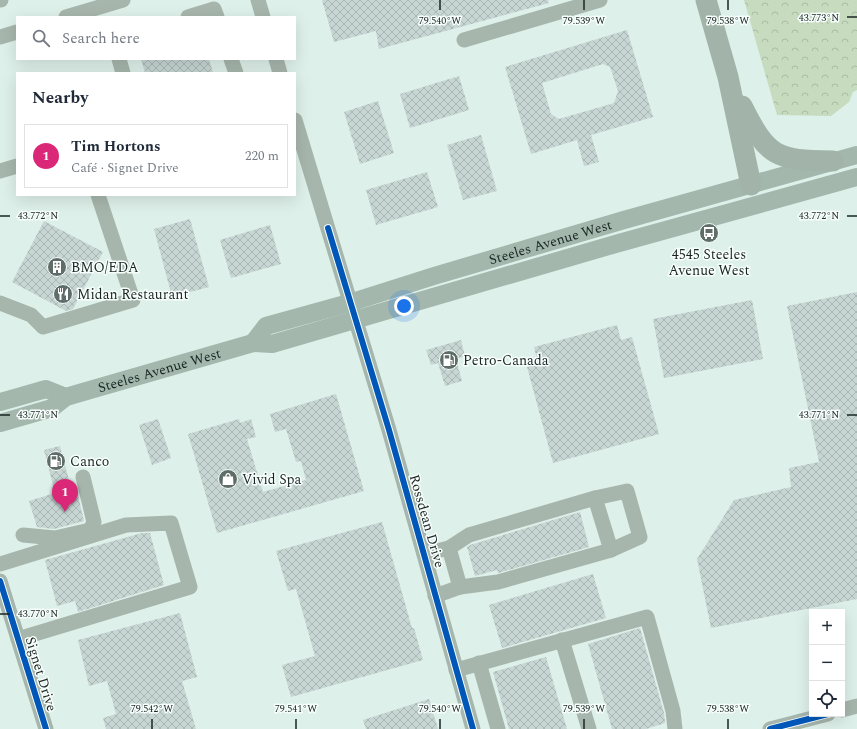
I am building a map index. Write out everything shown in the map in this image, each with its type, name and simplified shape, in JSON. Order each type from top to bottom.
[{"type":"highway","points":[[706,0],[728,77],[751,184]]},
{"type":"highway","points":[[728,77],[759,137],[778,155],[793,160],[833,161]]},
{"type":"main road","name":"Steeles Avenue West","points":[[253,343],[266,326],[349,303],[455,269],[857,155]]},
{"type":"main road","name":"Steeles Avenue West","points":[[0,423],[52,408],[66,397],[253,343],[272,344],[754,205],[857,177]]},
{"type":"main road","points":[[751,184],[754,205]]},
{"type":"main road","points":[[0,402],[46,389],[66,397]]},
{"type":"street","points":[[74,16],[104,12],[123,0]]},
{"type":"street","points":[[258,0],[263,16]]},
{"type":"street","points":[[464,40],[600,0]]},
{"type":"street","points":[[191,16],[214,9]]},
{"type":"street","points":[[0,37],[16,32]]},
{"type":"street","points":[[119,60],[123,72]]},
{"type":"street","points":[[231,60],[236,72]]},
{"type":"street","points":[[276,60],[280,72]]},
{"type":"street","name":"Rossdean Drive","points":[[296,123],[349,303],[389,430],[473,729]]},
{"type":"street","points":[[0,171],[16,166]]},
{"type":"street","points":[[0,303],[31,315],[43,327],[133,300],[98,196]]},
{"type":"street","points":[[23,535],[55,538],[90,530],[94,522],[83,477]]},
{"type":"street","points":[[424,554],[449,548],[469,535],[595,498],[626,491],[640,537],[611,550],[498,582],[460,587],[435,596]]},
{"type":"street","points":[[595,498],[611,550]]},
{"type":"street","points":[[0,564],[126,525],[171,523],[190,587],[18,639]]},
{"type":"street","points":[[449,548],[460,587]]},
{"type":"street","name":"Signet Drive","points":[[0,581],[5,612],[18,639],[46,729]]},
{"type":"street","points":[[456,670],[647,616],[673,711],[675,729]]},
{"type":"street","points":[[562,640],[590,729]]},
{"type":"street","points":[[479,664],[498,729]]},
{"type":"street","points":[[845,709],[857,706]]},
{"type":"street","points":[[770,729],[816,717]]},
{"type":"green space","points":[[744,0],[857,0],[857,90],[853,92],[849,102],[831,116],[777,115]]},
{"type":"building","points":[[322,0],[548,0],[549,3],[379,49],[376,31],[334,42]]},
{"type":"building","points":[[627,30],[653,117],[591,135],[599,162],[584,166],[577,140],[531,154],[505,67]],"holes":[[[603,64],[610,67],[618,91],[614,103],[559,119],[551,114],[542,83]]]},
{"type":"building","points":[[141,60],[209,60],[213,72],[145,72]]},
{"type":"building","points":[[459,76],[469,110],[410,128],[400,94]]},
{"type":"building","points":[[378,101],[394,153],[360,164],[344,112]]},
{"type":"building","points":[[481,135],[497,191],[463,200],[447,145]]},
{"type":"building","points":[[427,172],[438,207],[376,225],[366,190]]},
{"type":"building","points":[[190,219],[209,287],[172,297],[154,229]]},
{"type":"building","name":"BMO/EDA","points":[[44,221],[103,252],[73,309],[66,311],[12,282]]},
{"type":"building","points":[[270,225],[281,264],[231,278],[220,240]]},
{"type":"building","points":[[857,292],[857,599],[711,628],[697,559],[734,500],[791,487],[789,468],[819,462],[787,306]]},
{"type":"building","points":[[752,300],[763,359],[664,378],[653,319]]},
{"type":"building","points":[[617,325],[621,340],[632,337],[659,434],[553,463],[527,367],[538,363],[534,347]]},
{"type":"building","points":[[461,340],[465,356],[456,359],[462,381],[445,386],[438,363],[431,365],[426,350]]},
{"type":"building","points":[[336,394],[364,491],[217,533],[188,434],[239,419],[240,423],[251,419],[256,437],[247,439],[263,492],[306,480],[301,461],[296,462],[286,429],[275,432],[270,414]]},
{"type":"building","points":[[158,419],[171,458],[152,465],[139,425]]},
{"type":"building","points":[[60,446],[71,488],[76,487],[84,521],[54,529],[37,527],[29,501],[55,493],[44,450]]},
{"type":"building","points":[[580,512],[589,547],[498,573],[497,570],[475,576],[467,547],[470,545]]},
{"type":"building","points":[[382,522],[412,628],[414,628],[423,660],[291,697],[282,665],[315,656],[296,589],[288,591],[276,551]]},
{"type":"building","points":[[142,533],[150,533],[164,585],[78,612],[75,601],[57,606],[45,560]]},
{"type":"building","points":[[593,574],[606,618],[502,648],[489,605]]},
{"type":"building","points":[[180,613],[197,677],[182,681],[196,729],[106,729],[103,718],[116,714],[107,681],[89,686],[78,640]]},
{"type":"building","points":[[640,628],[664,713],[665,723],[646,729],[612,729],[588,644]]},
{"type":"building","points":[[546,657],[567,729],[509,729],[493,672]]},
{"type":"building","points":[[429,699],[438,729],[366,729],[363,720]]},
{"type":"cycle path","points":[[328,228],[389,430],[473,729]]},
{"type":"cycle path","points":[[0,581],[46,729]]},
{"type":"cycle path","points":[[770,729],[816,717]]},
{"type":"place","name":"4545 Steeles Avenue West","points":[[709,233]]},
{"type":"place","name":"BMO/EDA","points":[[57,267]]},
{"type":"place","name":"Midan Restaurant","points":[[63,294]]},
{"type":"place","name":"Petro-Canada","points":[[449,360]]},
{"type":"place","name":"Canco","points":[[56,461]]},
{"type":"place","name":"Vivid Spa","points":[[228,479]]},
{"type":"place","name":"Tim Hortons","points":[[65,512]]}]
